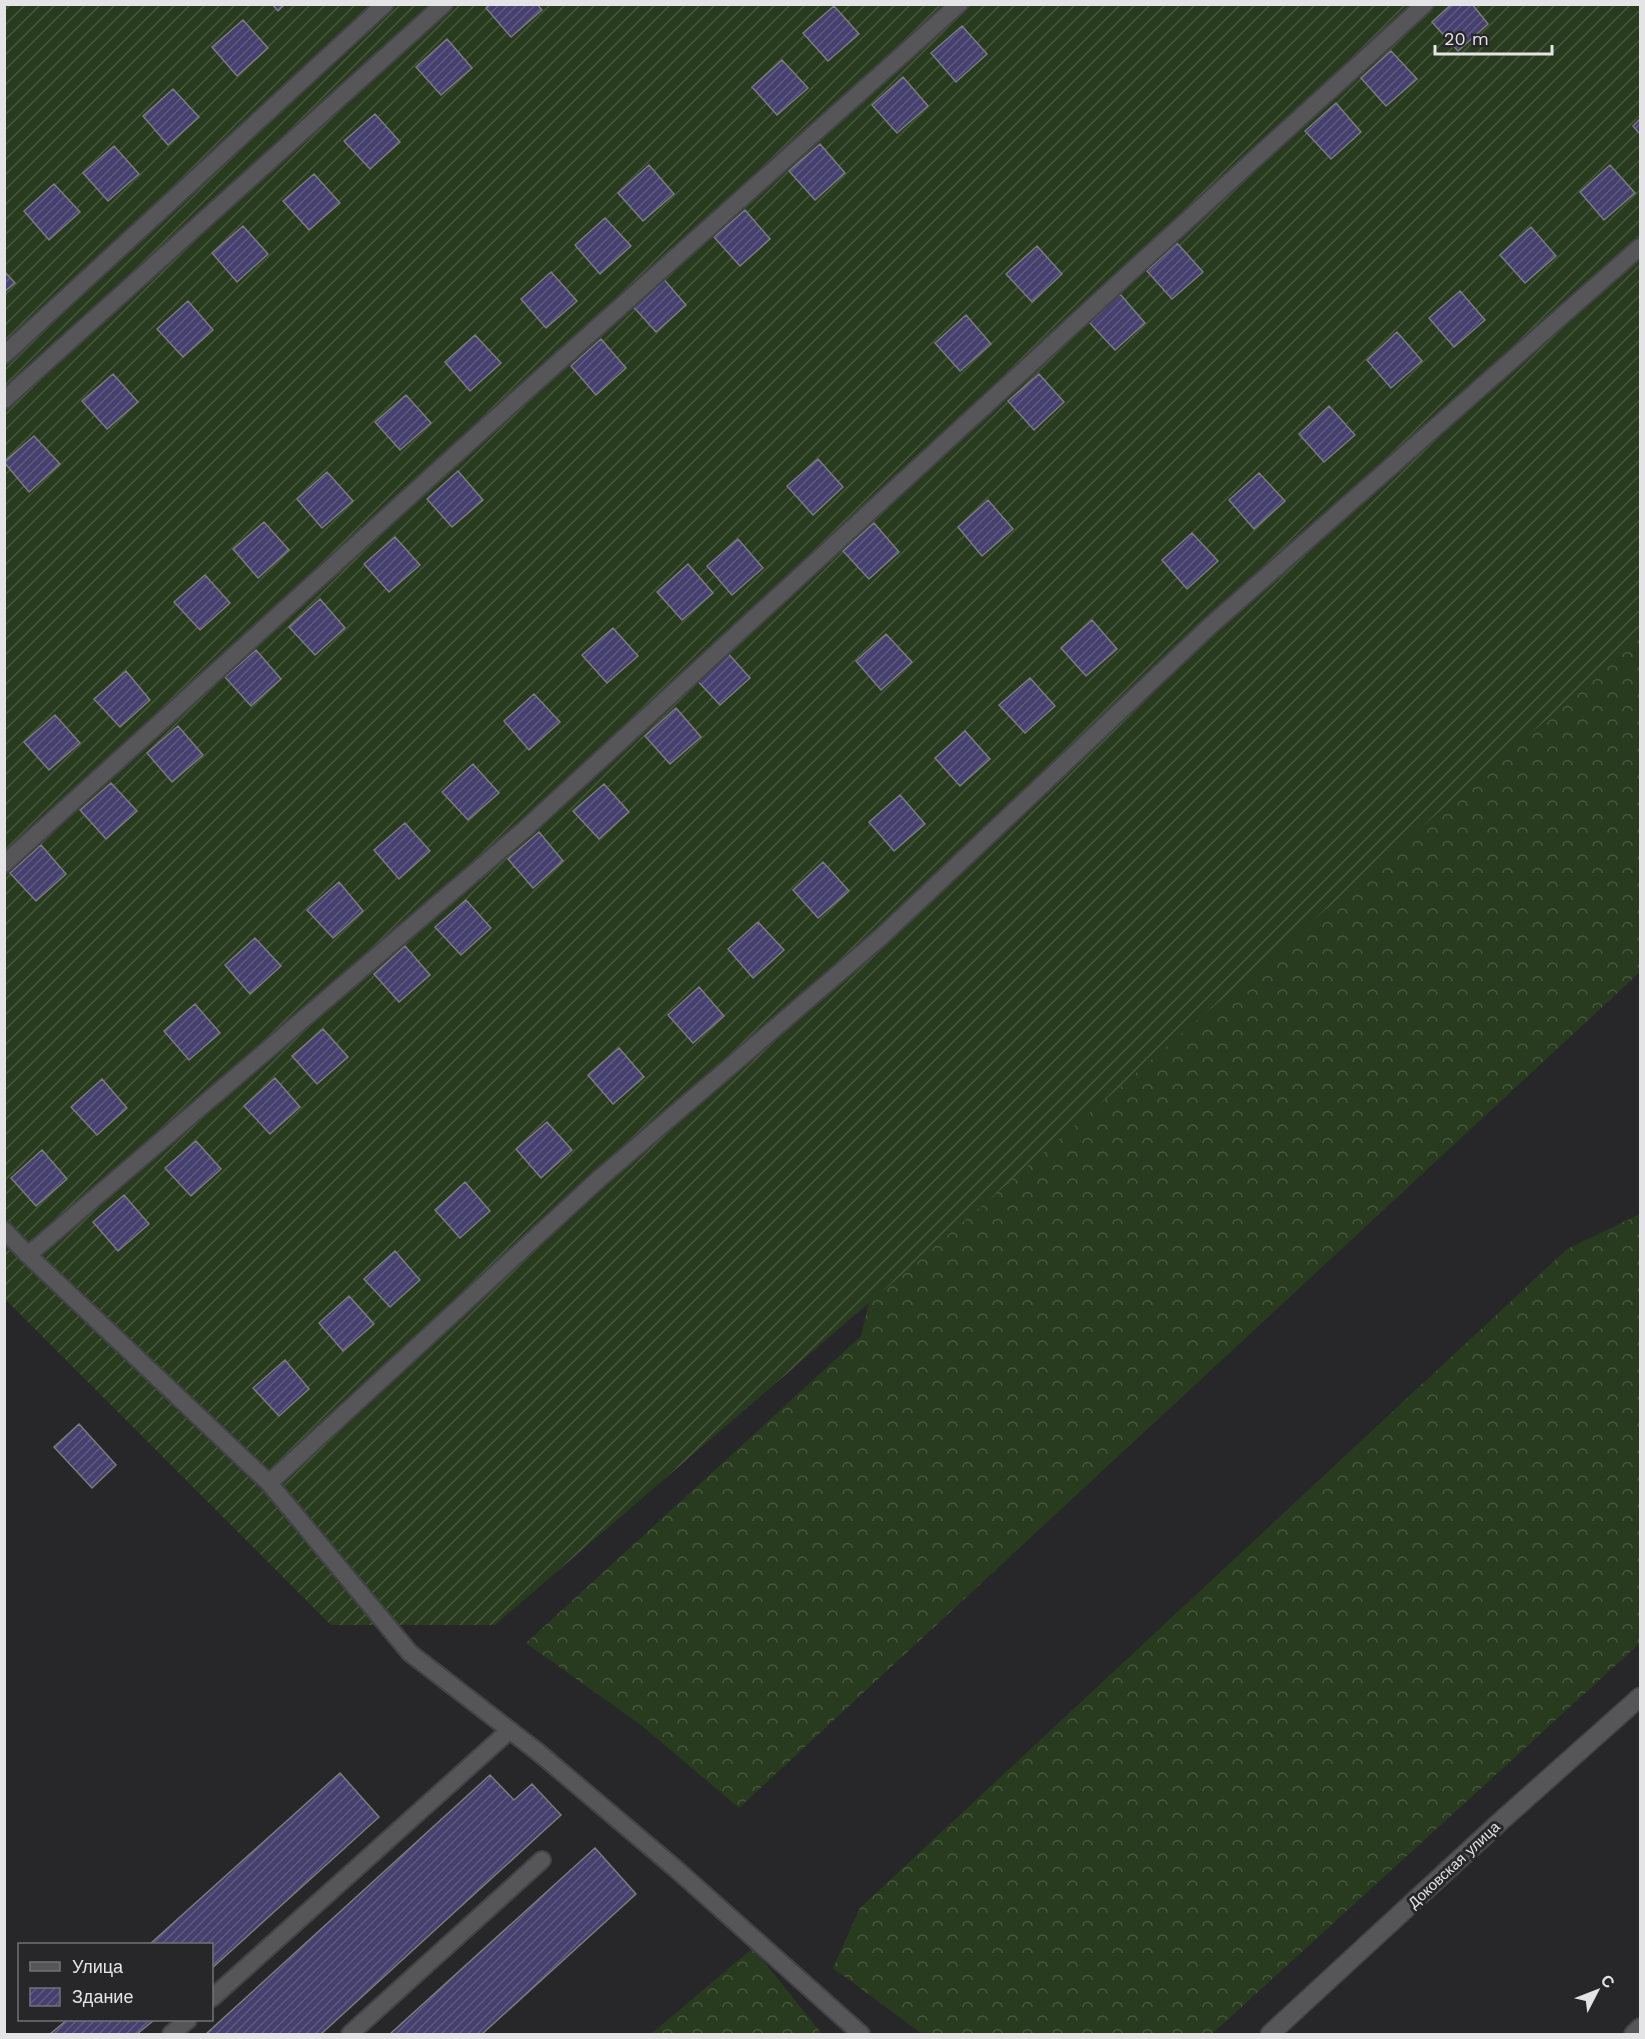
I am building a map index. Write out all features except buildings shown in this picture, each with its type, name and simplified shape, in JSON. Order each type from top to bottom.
[{"type":"main road","name":"Доковская улица","points":[[1270,2034],[1502,1820],[1641,1697]]},
{"type":"lane","points":[[4,355],[385,4]]},
{"type":"lane","points":[[4,399],[444,4]]},
{"type":"lane","points":[[4,864],[487,426],[958,4]]},
{"type":"lane","points":[[28,1255],[524,830],[1425,4]]},
{"type":"lane","points":[[269,1483],[600,1179],[881,937],[1210,626],[1641,246]]},
{"type":"lane","points":[[4,1230],[269,1483],[410,1653],[510,1730],[676,1869],[861,2034]]},
{"type":"lane","points":[[213,1997],[510,1730]]},
{"type":"lane","points":[[350,2034],[542,1860]]},
{"type":"lane","points":[[171,2034],[186,2021]]},
{"type":"lane","points":[[1633,2034],[1641,2027]]},
{"type":"green space","points":[[4,5],[1640,5],[1640,639],[495,1625],[331,1625],[5,1299]]},
{"type":"green space","points":[[1640,517],[1640,972],[739,1808],[642,1726],[526,1643],[861,1336],[880,1257]]},
{"type":"green space","points":[[1640,1214],[1640,1643],[1212,2034],[922,2034],[833,1968],[860,1908],[1567,1249]]},
{"type":"green space","points":[[753,1948],[822,2034],[651,2034]]}]
